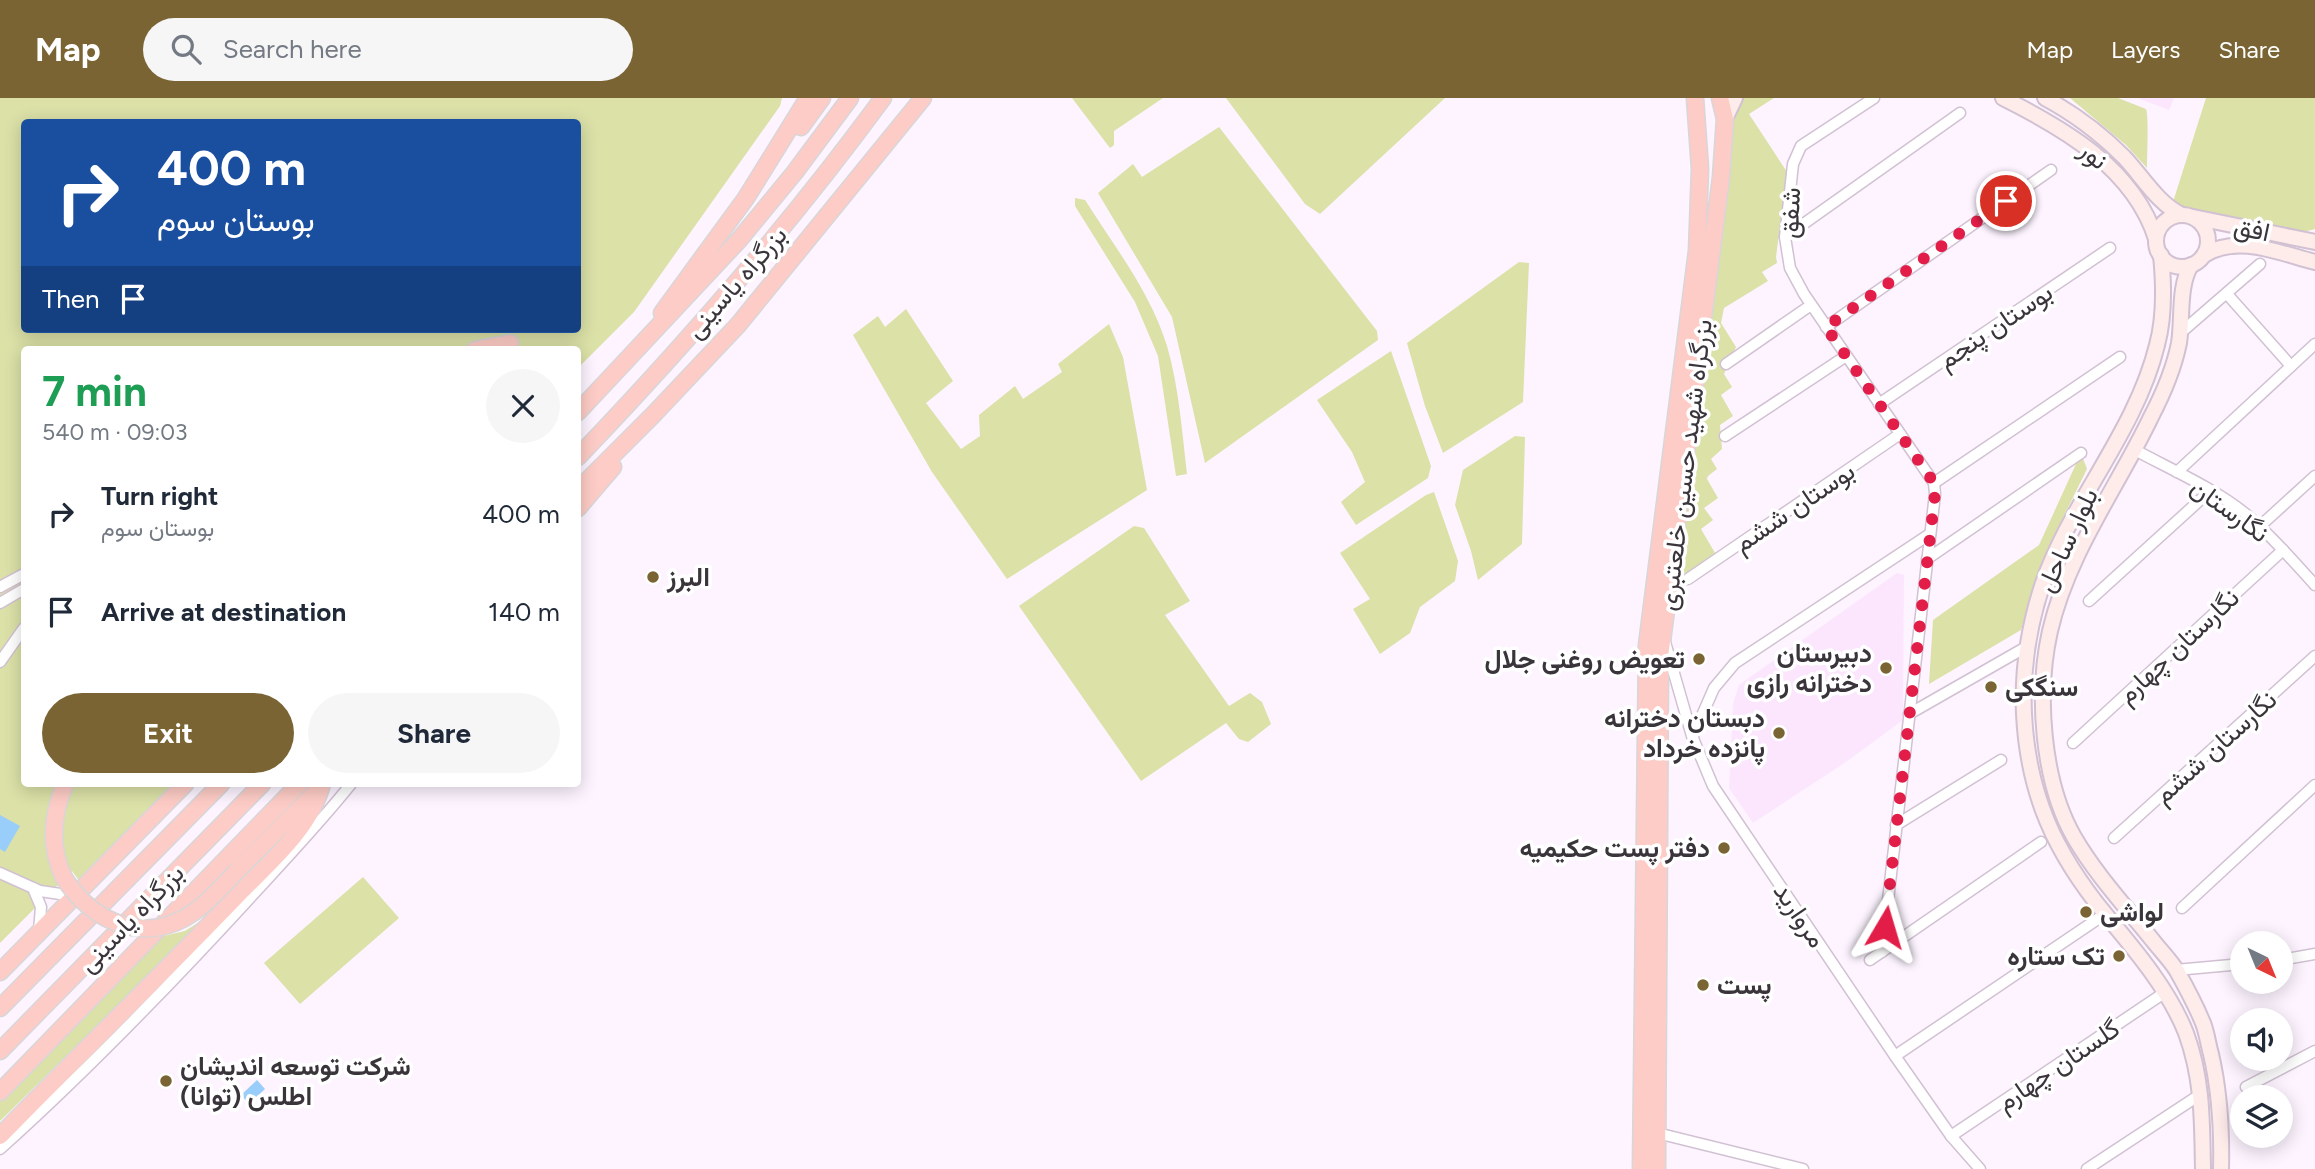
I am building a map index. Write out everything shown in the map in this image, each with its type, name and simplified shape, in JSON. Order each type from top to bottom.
[{"type":"highway","points":[[746,198],[808,98]]},
{"type":"highway","points":[[640,346],[670,300],[822,98]]},
{"type":"highway","name":"بزرگراه یاسینی","points":[[581,409],[739,240],[850,98]]},
{"type":"highway","name":"بزرگراه یاسینی","points":[[581,454],[749,269],[809,196],[883,98]]},
{"type":"highway","points":[[581,500],[624,455],[653,415],[738,325],[923,98]]},
{"type":"highway","name":"بزرگراه شهید حسین خلعتبری","points":[[1642,1169],[1647,646],[1697,251],[1700,169],[1695,98]]},
{"type":"highway","name":"بزرگراه شهید حسین خلعتبری","points":[[1657,1169],[1660,657],[1712,253],[1725,119],[1720,98]]},
{"type":"highway","points":[[1725,119],[1726,98]]},
{"type":"highway","points":[[581,399],[624,363]]},
{"type":"highway","points":[[64,787],[53,830],[56,859],[64,878],[87,907],[97,914],[121,925],[150,928],[167,925],[194,912],[319,787]]},
{"type":"highway","points":[[0,972],[182,787]]},
{"type":"highway","name":"بزرگراه یاسینی","points":[[0,1008],[218,787]]},
{"type":"highway","name":"بزرگراه یاسینی","points":[[0,1051],[259,787]]},
{"type":"highway","points":[[0,1092],[296,787]]},
{"type":"highway","points":[[0,1136],[213,920],[298,829],[315,803],[321,787]]},
{"type":"main road","points":[[1725,119],[1735,98]]},
{"type":"main road","name":"نور","points":[[2003,98],[2044,118],[2099,158],[2130,190],[2152,225],[2157,239]]},
{"type":"main road","name":"نور","points":[[2045,98],[2102,137],[2122,155],[2167,207],[2186,216]]},
{"type":"main road","points":[[2175,216],[2186,216],[2202,225],[2206,231],[2207,247],[2204,255],[2191,265],[2174,265],[2161,255],[2157,239],[2162,225],[2175,216]]},
{"type":"main road","name":"افق","points":[[2186,216],[2315,242]]},
{"type":"main road","name":"افق","points":[[2204,255],[2227,244],[2241,244],[2315,262]]},
{"type":"main road","name":"بلوار ساحل","points":[[2161,255],[2163,283],[2157,345],[2135,403],[2064,536],[2048,572],[2028,646],[2024,712],[2028,754],[2038,803],[2056,842],[2105,914],[2154,976],[2185,1033],[2201,1094],[2203,1169]]},
{"type":"main road","name":"بلوار ساحل","points":[[2191,265],[2184,285],[2178,345],[2165,384],[2135,450],[2081,547],[2063,589],[2050,632],[2044,713],[2047,757],[2058,799],[2073,836],[2176,970],[2204,1025],[2221,1108],[2221,1169]]},
{"type":"main road","points":[[2028,646],[2050,632]]},
{"type":"main road","points":[[2154,976],[2176,970]]},
{"type":"street","name":"شفق","points":[[1874,98],[1801,146],[1793,164],[1785,237],[1790,268],[1811,305],[1934,483]]},
{"type":"street","points":[[1785,237],[1961,113]]},
{"type":"street","points":[[1826,327],[2051,170]]},
{"type":"street","name":"بوستان پنجم","points":[[1879,404],[2110,248]]},
{"type":"street","points":[[2185,329],[2260,264]]},
{"type":"street","points":[[2227,294],[2291,366]]},
{"type":"street","points":[[1726,364],[1811,305]]},
{"type":"street","points":[[2177,472],[2315,344]]},
{"type":"street","points":[[1725,436],[1846,356]]},
{"type":"street","points":[[1882,953],[1935,494],[1934,483],[2120,358]]},
{"type":"street","name":"بوستان ششم","points":[[1688,579],[1900,434]]},
{"type":"street","name":"نگارستان","points":[[2135,450],[2210,491],[2246,515],[2315,585]]},
{"type":"street","points":[[1927,559],[2081,453]]},
{"type":"street","points":[[2259,527],[2315,477]]},
{"type":"street","points":[[2088,601],[2210,491]]},
{"type":"street","points":[[1692,736],[1714,688],[1735,663],[1930,534]]},
{"type":"street","name":"نگارستان چهارم","points":[[2073,743],[2283,550]]},
{"type":"street","points":[[0,587],[21,576]]},
{"type":"street","points":[[0,603],[21,591]]},
{"type":"street","points":[[0,662],[21,632]]},
{"type":"street","name":"مروارید","points":[[1663,637],[1692,736],[1713,786],[1895,1056],[1951,1136],[1980,1169]]},
{"type":"street","points":[[1909,715],[2028,646]]},
{"type":"street","name":"نگارستان ششم","points":[[2114,838],[2315,656]]},
{"type":"street","points":[[1896,825],[2001,760]]},
{"type":"street","points":[[2182,908],[2315,785]]},
{"type":"street","points":[[0,1149],[206,946],[349,787]]},
{"type":"street","points":[[1870,960],[2041,842]]},
{"type":"street","points":[[0,873],[33,888],[74,897]]},
{"type":"street","points":[[33,888],[42,920],[39,932]]},
{"type":"street","points":[[1895,1056],[2105,914]]},
{"type":"street","points":[[2293,958],[2315,954]]},
{"type":"street","points":[[2176,970],[2230,965]]},
{"type":"street","name":"گلستان چهارم","points":[[1951,1136],[2164,993]]},
{"type":"street","points":[[2250,1085],[2315,1051]]},
{"type":"street","points":[[2087,1169],[2201,1094]]},
{"type":"street","points":[[1657,1133],[1799,1169]]},
{"type":"shaded area","points":[[2137,98],[2174,98],[2169,110]]},
{"type":"shaded area","points":[[1897,573],[1904,575],[1903,720],[1846,762],[1753,823],[1729,788],[1733,704],[1739,685]]},
{"type":"green space","points":[[0,98],[782,98],[780,106],[634,312],[581,365],[581,346],[21,346],[21,787],[176,787],[81,883],[72,871],[0,943]]},
{"type":"green space","points":[[1072,98],[1163,98],[1114,131],[1114,145],[1110,148]]},
{"type":"green space","points":[[1226,98],[1445,98],[1320,214],[1305,204]]},
{"type":"green space","points":[[1739,98],[1774,98],[1749,114],[1787,172],[1777,263],[1762,272],[1768,281],[1724,308],[1721,323],[1736,347],[1724,374],[1732,387],[1721,395],[1733,416],[1720,425],[1722,449],[1711,459],[1717,469],[1707,479],[1718,498],[1704,508],[1713,520],[1701,529],[1715,553],[1676,581],[1732,123]]},
{"type":"green space","points":[[2070,98],[2118,98],[2146,109],[2147,168],[2126,145]]},
{"type":"green space","points":[[2206,98],[2315,98],[2315,229],[2292,235],[2172,205]]},
{"type":"green space","points":[[1219,127],[1377,331],[1378,340],[1205,463],[1172,317],[1098,193],[1133,164],[1142,177]]},
{"type":"green space","points":[[1075,198],[1085,200],[1131,270],[1160,326],[1174,377],[1187,474],[1176,476],[1158,356],[1135,302],[1075,206]]},
{"type":"green space","points":[[1519,262],[1529,263],[1523,402],[1443,453],[1425,406],[1407,343]]},
{"type":"green space","points":[[906,309],[953,381],[926,403],[961,449],[980,436],[979,415],[1015,386],[1023,399],[1062,372],[1058,364],[1109,324],[1123,357],[1147,490],[1007,579],[932,472],[853,335],[878,316],[885,327]]},
{"type":"green space","points":[[1391,351],[1431,466],[1428,478],[1356,525],[1341,502],[1365,482],[1352,452],[1317,400]]},
{"type":"green space","points":[[1515,436],[1525,437],[1522,544],[1478,580],[1455,505],[1463,470]]},
{"type":"green space","points":[[2081,453],[2087,469],[2047,550],[2021,630],[1929,684],[1933,620],[2039,545]]},
{"type":"green space","points":[[1434,492],[1458,561],[1455,581],[1420,607],[1410,633],[1380,654],[1353,609],[1370,599],[1340,553]]},
{"type":"green space","points":[[1134,526],[1144,528],[1190,601],[1165,615],[1229,706],[1250,693],[1262,702],[1271,724],[1248,742],[1239,739],[1226,723],[1141,781],[1019,606]]},
{"type":"green space","points":[[363,877],[399,918],[300,1004],[264,963]]},
{"type":"green space","points":[[207,917],[0,1121],[0,1100],[159,937],[185,931]]},
{"type":"water","points":[[0,815],[20,826],[5,852],[0,849]]},
{"type":"water","points":[[257,1080],[265,1089],[249,1104],[241,1095]]},
{"type":"place","name":"البرز","points":[[653,577]]},
{"type":"place","name":"تعویض روغنی جلال","points":[[1699,659]]},
{"type":"place","name":"دبیرستان دخترانه رازی","points":[[1886,668]]},
{"type":"place","name":"سنگکی","points":[[1991,687]]},
{"type":"place","name":"دبستان دخترانه پانزده خرداد","points":[[1779,733]]},
{"type":"place","name":"دفتر پست حکیمیه","points":[[1724,848]]},
{"type":"place","name":"لواشی","points":[[2086,912]]},
{"type":"place","name":"تک ستاره","points":[[2119,956]]},
{"type":"place","name":"پست","points":[[1703,985]]},
{"type":"place","name":"شرکت توسعه اندیشان اطلس (توانا)","points":[[166,1081]]},
{"type":"route","points":[[1885,927],[1935,494],[1934,483],[1826,327],[2006,201]]}]
